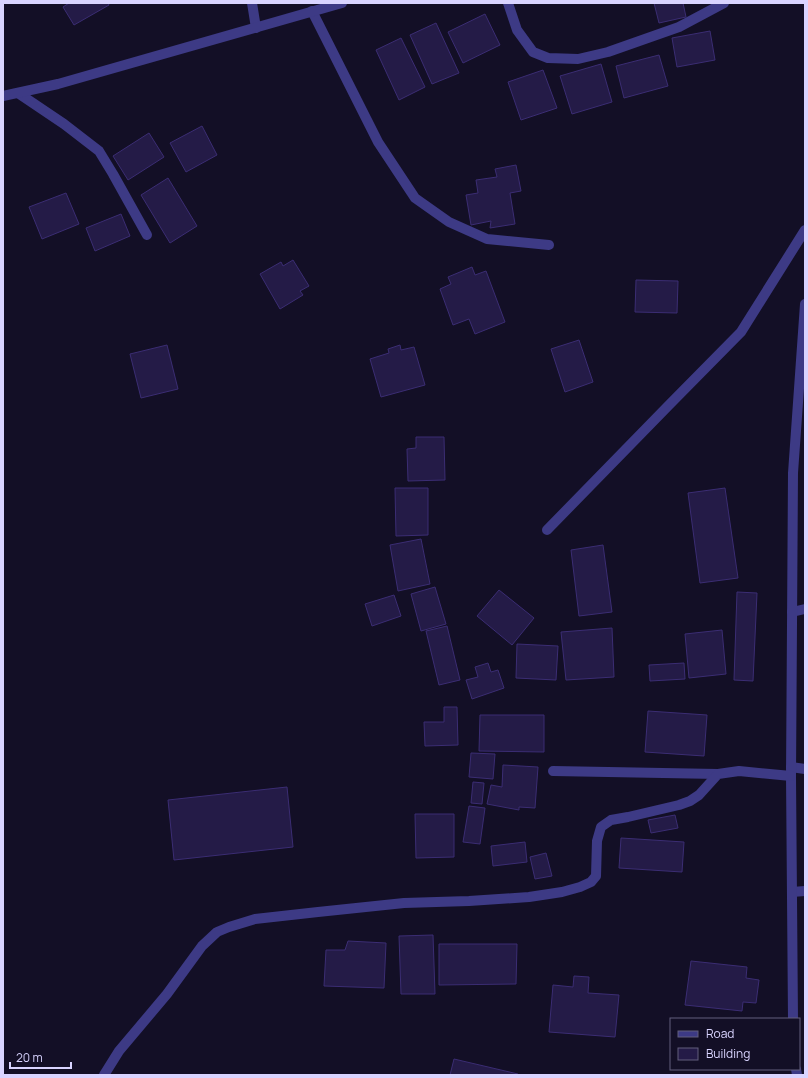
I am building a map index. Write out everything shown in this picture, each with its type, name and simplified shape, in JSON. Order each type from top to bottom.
[{"type":"street","points":[[252,3],[256,28]]},
{"type":"street","points":[[3,96],[58,84],[342,3]]},
{"type":"street","points":[[508,3],[517,30],[533,52],[548,58],[578,59],[608,52],[679,27],[724,3]]},
{"type":"street","points":[[312,11],[378,142],[415,198],[449,222],[487,239],[548,244]]},
{"type":"street","points":[[18,93],[64,124],[98,151],[113,174],[147,235]]},
{"type":"street","points":[[547,530],[742,332],[805,230]]},
{"type":"street","points":[[793,1018],[791,772],[793,473],[805,304]]},
{"type":"street","points":[[792,612],[805,609]]},
{"type":"street","points":[[553,771],[718,774],[739,771],[791,772],[805,769]]},
{"type":"street","points":[[104,1075],[119,1051],[167,994],[202,946],[216,932],[255,919],[404,903],[469,901],[529,896],[562,892],[580,887],[591,882],[596,876],[597,841],[601,827],[612,820],[635,816],[690,801],[699,795],[718,774]]},
{"type":"street","points":[[792,892],[805,892]]},
{"type":"building","points":[[69,3],[108,3],[109,5],[74,25],[63,7]]},
{"type":"building","points":[[654,3],[683,3],[686,17],[659,23]]},
{"type":"building","points":[[485,14],[500,45],[463,63],[448,32]]},
{"type":"building","points":[[436,23],[459,73],[432,84],[410,35]]},
{"type":"building","points":[[710,31],[715,60],[677,67],[672,38]]},
{"type":"building","points":[[401,38],[425,87],[399,100],[376,50]]},
{"type":"building","points":[[659,55],[668,86],[624,98],[616,66]]},
{"type":"building","points":[[601,64],[612,102],[572,114],[560,76]]},
{"type":"building","points":[[543,70],[557,108],[521,120],[508,82]]},
{"type":"building","points":[[202,126],[217,155],[186,172],[170,143]]},
{"type":"building","points":[[149,133],[164,157],[128,180],[113,156]]},
{"type":"building","points":[[516,165],[521,191],[510,193],[515,224],[490,228],[491,221],[471,225],[466,195],[478,193],[476,180],[497,177],[495,169]]},
{"type":"building","points":[[168,178],[197,226],[170,243],[141,195]]},
{"type":"building","points":[[66,193],[79,224],[42,239],[29,207]]},
{"type":"building","points":[[121,214],[130,236],[95,251],[86,228]]},
{"type":"building","points":[[293,260],[309,286],[300,291],[303,295],[280,309],[260,274],[281,262],[283,266]]},
{"type":"building","points":[[472,267],[475,275],[486,271],[505,322],[475,334],[469,319],[453,325],[440,289],[451,284],[448,277]]},
{"type":"building","points":[[636,280],[678,281],[677,313],[635,312]]},
{"type":"building","points":[[579,340],[593,382],[565,392],[551,349]]},
{"type":"building","points":[[167,345],[178,389],[141,398],[130,354]]},
{"type":"building","points":[[400,345],[401,350],[414,347],[425,385],[381,397],[370,359],[389,353],[388,349]]},
{"type":"building","points":[[416,437],[444,437],[445,480],[408,481],[407,449],[416,448]]},
{"type":"building","points":[[395,488],[428,488],[428,535],[396,536]]},
{"type":"building","points":[[725,488],[738,578],[700,583],[688,493]]},
{"type":"building","points":[[421,539],[430,584],[398,591],[390,545]]},
{"type":"building","points":[[603,545],[612,612],[579,616],[571,550]]},
{"type":"building","points":[[435,587],[446,624],[421,631],[411,594]]},
{"type":"building","points":[[499,590],[534,618],[512,645],[477,616]]},
{"type":"building","points":[[737,592],[757,593],[753,681],[734,680]]},
{"type":"building","points":[[394,595],[401,616],[372,626],[365,604]]},
{"type":"building","points":[[447,626],[460,680],[439,685],[426,631]]},
{"type":"building","points":[[612,628],[614,677],[566,680],[561,632]]},
{"type":"building","points":[[722,630],[726,674],[689,678],[685,634]]},
{"type":"building","points":[[517,644],[558,646],[556,680],[516,678]]},
{"type":"building","points":[[488,663],[491,672],[498,670],[504,688],[472,699],[466,680],[478,677],[475,667]]},
{"type":"building","points":[[684,663],[685,679],[650,681],[649,665]]},
{"type":"building","points":[[444,707],[457,707],[458,745],[425,746],[424,722],[444,722]]},
{"type":"building","points":[[648,711],[707,715],[704,756],[645,752]]},
{"type":"building","points":[[480,715],[544,715],[544,752],[479,751]]},
{"type":"building","points":[[471,753],[495,754],[493,779],[469,777]]},
{"type":"building","points":[[503,765],[538,767],[535,808],[519,807],[519,810],[487,804],[491,785],[502,787]]},
{"type":"building","points":[[473,782],[484,783],[482,804],[471,803]]},
{"type":"building","points":[[287,787],[293,847],[174,860],[168,800]]},
{"type":"building","points":[[469,806],[485,808],[480,844],[463,842]]},
{"type":"building","points":[[415,814],[454,814],[454,857],[416,858]]},
{"type":"building","points":[[675,815],[678,828],[651,833],[648,820]]},
{"type":"building","points":[[621,838],[684,842],[682,872],[619,868]]},
{"type":"building","points":[[525,842],[527,862],[493,866],[491,846]]},
{"type":"building","points":[[546,853],[552,876],[535,879],[530,857]]},
{"type":"building","points":[[433,935],[435,994],[401,994],[399,936]]},
{"type":"building","points":[[348,941],[386,943],[384,988],[324,986],[326,950],[345,950]]},
{"type":"building","points":[[439,944],[517,944],[516,984],[439,985]]},
{"type":"building","points":[[691,961],[747,967],[746,978],[759,980],[756,1003],[743,1002],[742,1011],[685,1005]]},
{"type":"building","points":[[574,976],[589,977],[588,993],[619,995],[615,1037],[549,1032],[553,985],[573,987]]},
{"type":"building","points":[[454,1059],[518,1074],[518,1075],[450,1075]]}]
